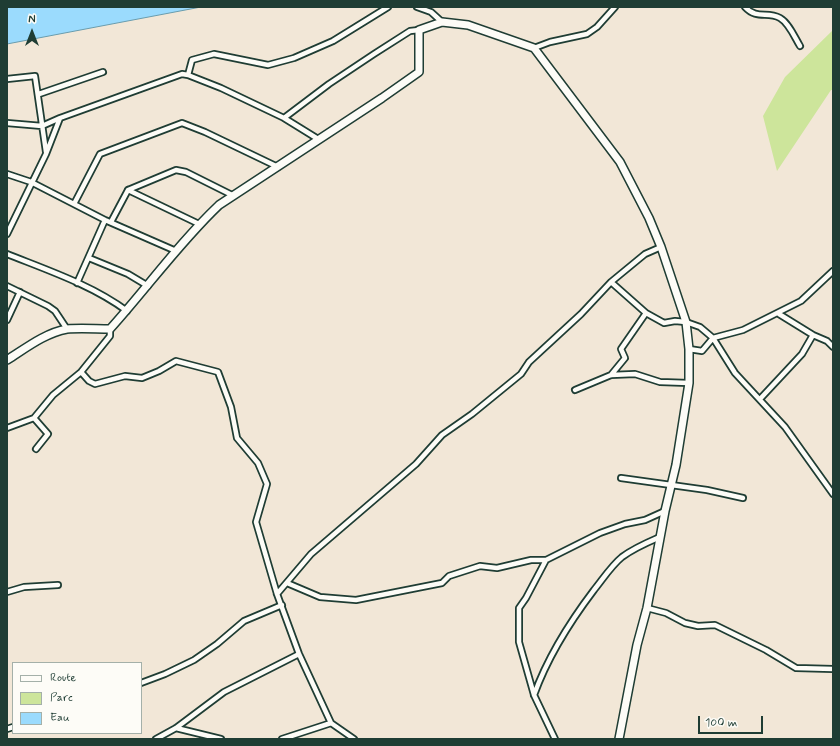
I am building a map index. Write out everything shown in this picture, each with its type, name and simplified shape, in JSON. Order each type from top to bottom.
[{"type":"street","points":[[188,75],[192,60],[214,54],[268,66],[294,58],[333,41],[388,7]]},
{"type":"street","points":[[417,7],[431,12],[442,22]]},
{"type":"street","points":[[534,48],[550,42],[587,34],[597,28],[615,7]]},
{"type":"street","points":[[745,7],[750,13],[778,17],[783,20],[800,46]]},
{"type":"street","points":[[284,118],[329,84],[410,31],[419,30],[442,22],[468,25],[534,48],[620,162],[649,218],[661,247],[686,322],[690,349],[689,383],[671,486],[647,608],[637,645],[620,739]]},
{"type":"street","points":[[7,428],[34,418],[53,395],[81,372],[110,336],[110,329],[127,311],[199,224],[232,196],[278,167],[419,72],[419,30]]},
{"type":"street","points":[[39,94],[103,72]]},
{"type":"street","points":[[7,122],[42,126],[60,118],[182,74],[188,75],[284,118],[318,139]]},
{"type":"street","points":[[7,79],[35,76],[39,94],[46,154]]},
{"type":"street","points":[[8,232],[31,182],[46,154],[60,118]]},
{"type":"street","points":[[74,204],[100,154],[182,123],[205,132],[278,167]]},
{"type":"street","points":[[110,222],[128,190],[176,170],[186,172],[232,196]]},
{"type":"street","points":[[7,174],[31,182],[105,220],[176,251]]},
{"type":"street","points":[[128,190],[199,224]]},
{"type":"street","points":[[77,283],[105,220]]},
{"type":"street","points":[[277,594],[316,550],[416,464],[442,434],[478,409],[521,374],[529,362],[581,314],[612,282],[645,254],[661,247]]},
{"type":"street","points":[[7,254],[77,283],[116,303],[127,311]]},
{"type":"street","points":[[89,258],[128,274],[148,286]]},
{"type":"street","points":[[690,349],[702,351],[713,338],[743,330],[779,314],[801,302],[833,271]]},
{"type":"street","points":[[612,282],[646,313],[664,323],[675,321],[686,322],[700,327],[713,338],[735,373],[785,427],[833,494]]},
{"type":"street","points":[[7,286],[55,311],[67,330]]},
{"type":"street","points":[[7,320],[20,292]]},
{"type":"street","points":[[611,375],[625,358],[621,349],[646,313]]},
{"type":"street","points":[[779,314],[813,335],[827,341],[833,347]]},
{"type":"street","points":[[7,359],[38,340],[67,330],[110,329]]},
{"type":"street","points":[[760,399],[802,354],[813,335]]},
{"type":"street","points":[[81,372],[89,381],[95,384],[125,376],[142,378],[160,371],[176,361],[218,372],[231,407],[237,438],[258,463],[267,484],[256,522],[277,594],[300,654],[331,723],[354,739]]},
{"type":"street","points":[[575,390],[611,375],[635,374],[660,382],[689,383]]},
{"type":"street","points":[[34,418],[48,434],[36,449]]},
{"type":"street","points":[[621,478],[707,490],[743,498]]},
{"type":"street","points":[[287,583],[320,597],[356,600],[442,583],[450,576],[480,566],[498,568],[531,560],[546,560],[600,533],[625,524],[645,520],[665,511]]},
{"type":"street","points":[[534,695],[545,666],[564,634],[607,573],[622,557],[641,545],[660,537]]},
{"type":"street","points":[[546,560],[519,608],[519,642],[534,695],[555,739]]},
{"type":"street","points":[[7,592],[24,587],[58,585]]},
{"type":"street","points":[[142,683],[165,674],[194,660],[217,644],[244,620],[282,605]]},
{"type":"street","points":[[647,608],[666,613],[685,623],[698,626],[715,625],[766,650],[796,668],[833,669]]},
{"type":"street","points":[[156,739],[176,728],[224,692],[300,654]]},
{"type":"street","points":[[282,739],[331,723]]},
{"type":"street","points":[[176,728],[221,739]]},
{"type":"green space","points":[[833,30],[833,90],[831,90],[777,171],[763,116],[785,77]]},
{"type":"water","points":[[7,7],[201,7],[7,44]]}]
